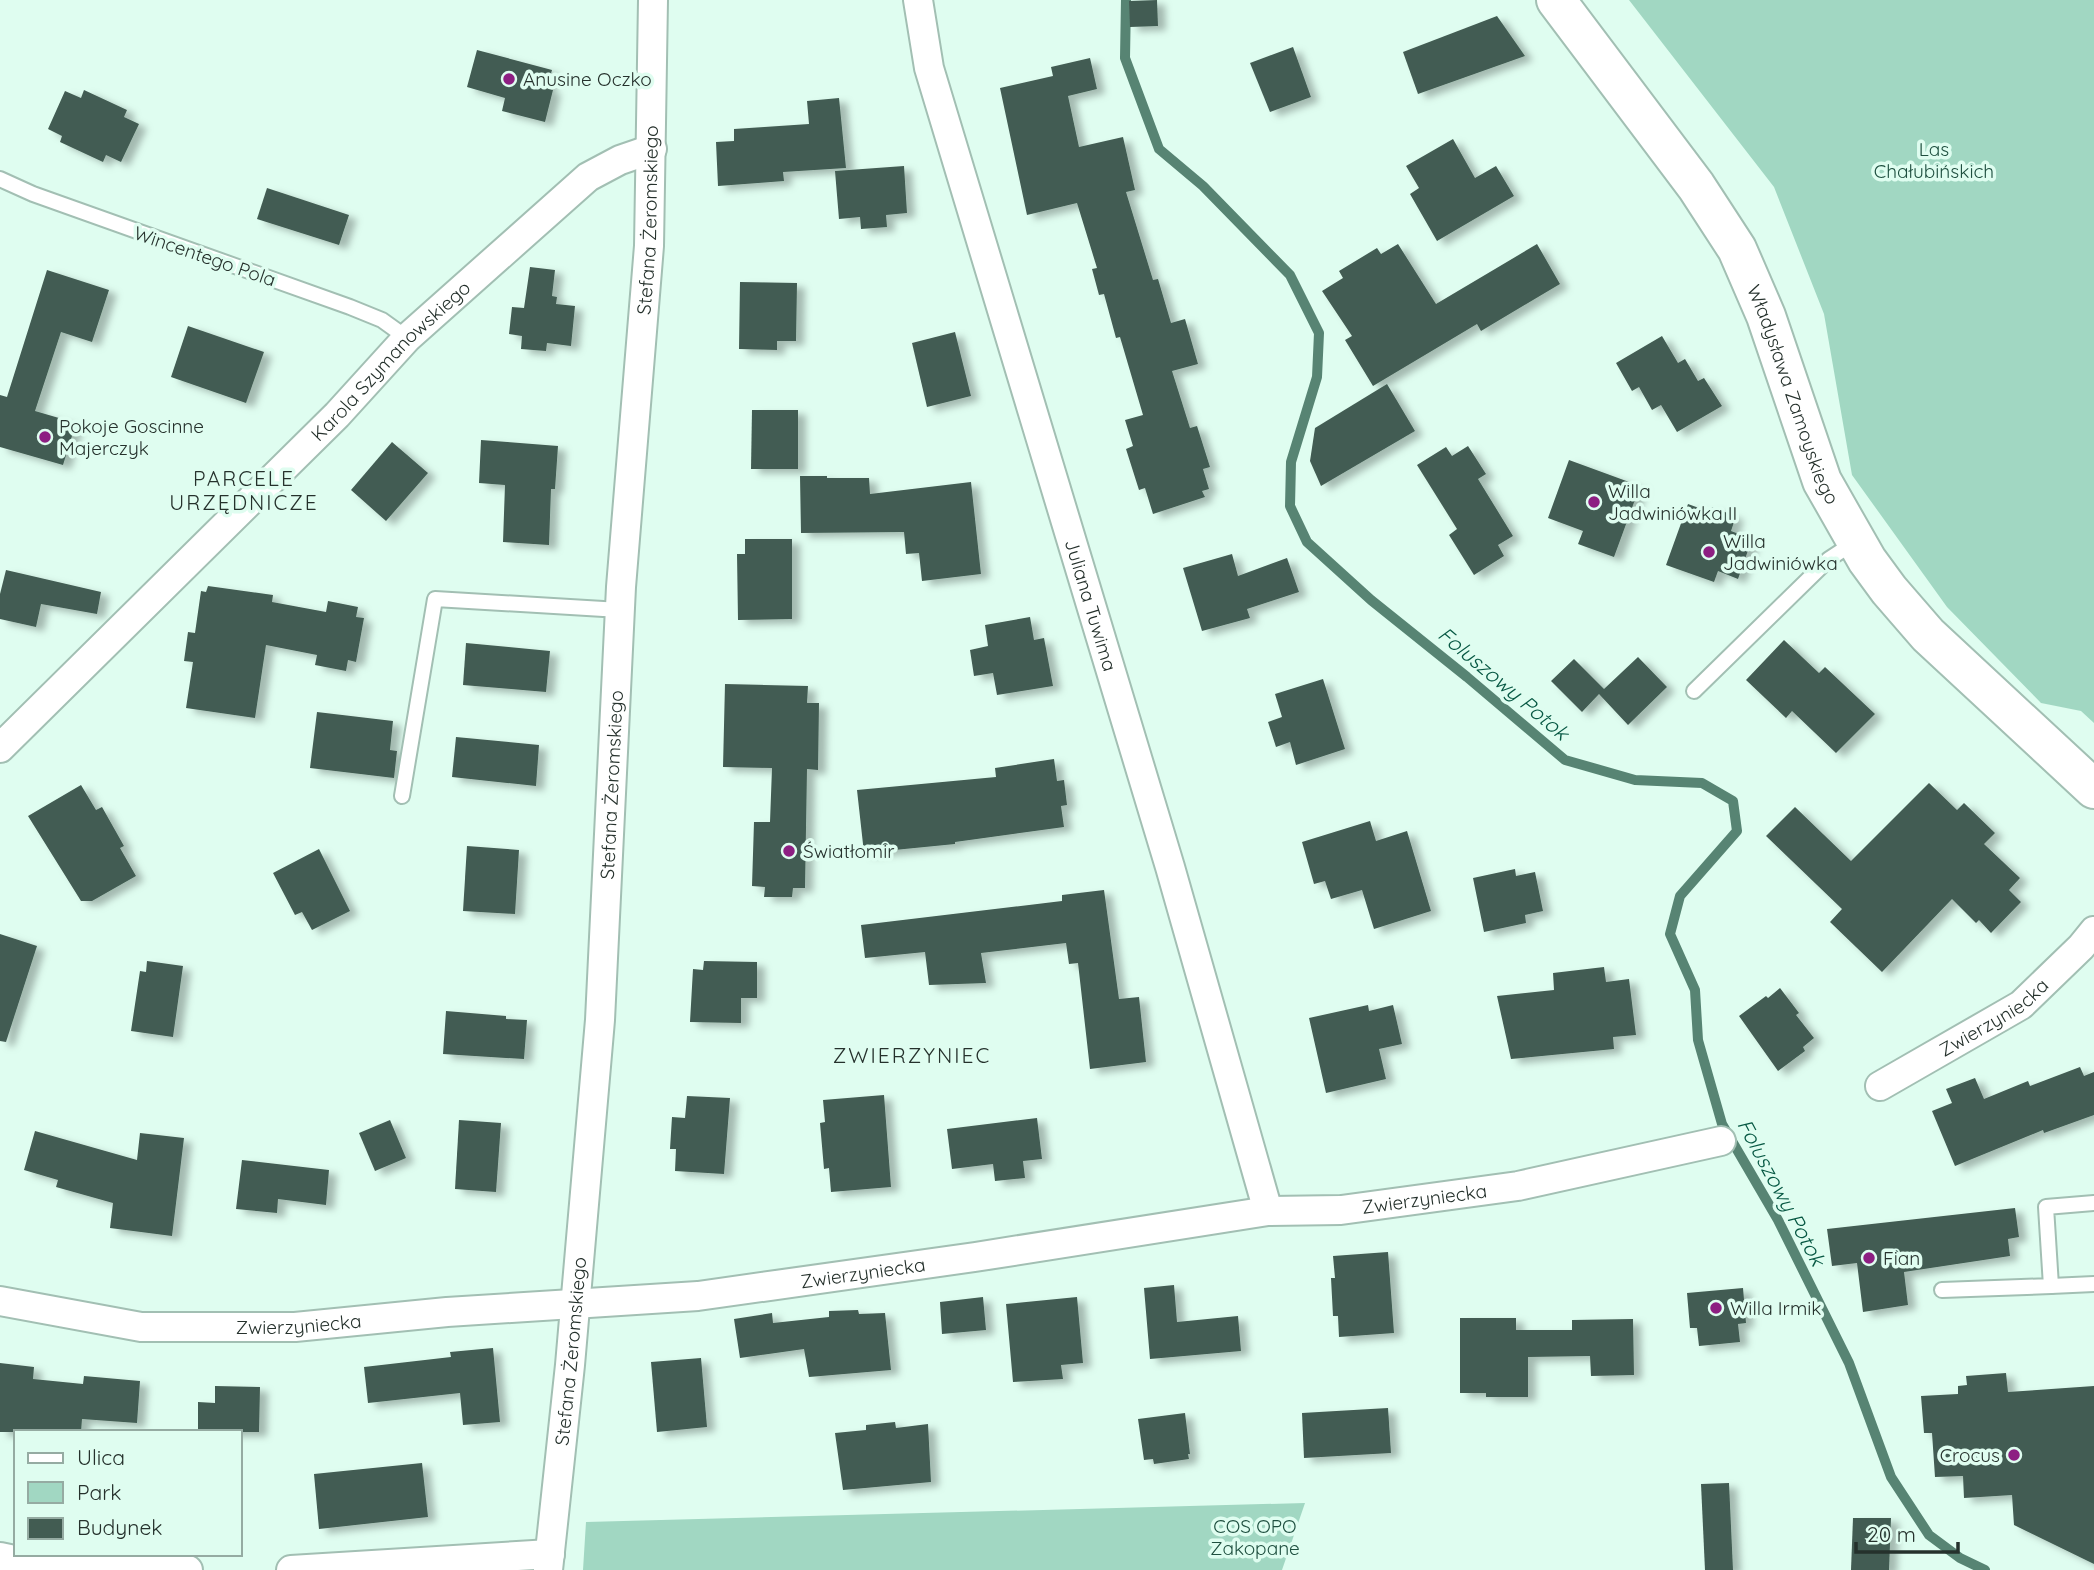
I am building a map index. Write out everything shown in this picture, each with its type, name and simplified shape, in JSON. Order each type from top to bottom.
[{"type":"street","name":"Stefana Żeromskiego","points":[[549,1562],[600,1020],[620,610],[649,246],[653,0]]},
{"type":"street","name":"Juliana Tuwima","points":[[918,0],[929,68],[1170,867],[1268,1211]]},
{"type":"street","name":"Władysława Zamoyskiego","points":[[1556,0],[1696,186],[1737,249],[1766,316],[1822,481],[1877,575],[1928,635],[2094,789]]},
{"type":"street","name":"Karola Szymanowskiego","points":[[0,748],[337,415],[407,338],[588,177],[620,160],[652,149]]},
{"type":"street","name":"Zwierzyniecka","points":[[1880,1086],[2021,1005],[2094,931]]},
{"type":"street","name":"Zwierzyniecka","points":[[0,1301],[141,1327],[295,1327],[447,1312],[698,1296],[975,1257],[1268,1211],[1340,1210],[1518,1186],[1721,1141]]},
{"type":"street","points":[[0,1558],[38,1565],[188,1570]]},
{"type":"street","points":[[291,1570],[549,1562]]},
{"type":"lane","name":"Wincentego Pola","points":[[0,179],[156,239],[350,307],[382,320],[407,338]]},
{"type":"lane","points":[[1694,691],[1829,559],[1856,541]]},
{"type":"lane","points":[[402,796],[435,599],[620,610]]},
{"type":"lane","points":[[2051,1286],[2046,1207],[2094,1203]]},
{"type":"lane","points":[[1942,1290],[2094,1284]]},
{"type":"green space","name":"Las Chałubińskich","points":[[1629,0],[2094,0],[2094,723],[2081,711],[2041,703],[1947,607],[1852,475],[1824,314],[1774,187]]},
{"type":"green space","name":"COS OPO Zakopane","points":[[1305,1503],[1282,1570],[583,1570],[586,1522]]},
{"type":"building","points":[[1157,0],[1158,26],[1130,27],[1129,1]]},
{"type":"building","points":[[1497,16],[1525,56],[1418,94],[1403,52]]},
{"type":"building","points":[[1293,47],[1311,97],[1270,112],[1250,63]]},
{"type":"building","name":"Anusine Oczko","points":[[477,50],[552,70],[547,88],[553,90],[545,122],[502,111],[505,98],[467,87]]},
{"type":"building","points":[[1090,58],[1097,89],[1068,96],[1079,147],[1123,137],[1135,190],[1126,192],[1153,280],[1158,279],[1171,323],[1185,319],[1198,364],[1172,371],[1190,428],[1197,426],[1210,467],[1203,469],[1209,489],[1202,491],[1205,497],[1153,514],[1145,488],[1139,490],[1126,449],[1133,446],[1125,420],[1143,415],[1120,337],[1116,338],[1104,294],[1099,295],[1092,269],[1097,268],[1077,203],[1027,215],[1000,88],[1053,76],[1051,67]]},
{"type":"building","points":[[84,90],[127,110],[124,117],[139,124],[121,162],[106,155],[103,162],[60,142],[62,136],[48,129],[65,91],[81,98]]},
{"type":"building","points":[[839,98],[846,168],[783,172],[784,181],[718,186],[716,142],[734,141],[734,129],[809,124],[807,101]]},
{"type":"building","points":[[1453,139],[1475,178],[1496,166],[1514,196],[1437,241],[1410,194],[1419,188],[1406,166]]},
{"type":"building","points":[[904,166],[907,213],[886,215],[887,227],[861,229],[860,217],[839,219],[835,171]]},
{"type":"building","points":[[267,188],[349,215],[339,245],[257,219]]},
{"type":"building","points":[[1398,244],[1436,304],[1537,244],[1560,284],[1481,331],[1477,324],[1373,386],[1345,340],[1352,336],[1322,291],[1343,278],[1339,271],[1377,248],[1381,254]]},
{"type":"building","points":[[530,267],[555,270],[552,296],[557,297],[556,304],[575,306],[571,346],[547,343],[546,351],[521,349],[522,336],[509,334],[512,307],[524,308]]},
{"type":"building","points":[[47,270],[109,290],[92,342],[61,332],[35,411],[76,423],[63,465],[0,447],[0,395],[7,397]]},
{"type":"building","points":[[740,282],[797,283],[796,341],[777,341],[777,350],[739,349]]},
{"type":"building","points":[[188,326],[264,352],[246,403],[171,377]]},
{"type":"building","points":[[955,332],[971,396],[927,407],[912,343]]},
{"type":"building","points":[[1662,336],[1678,363],[1685,359],[1698,381],[1704,378],[1722,406],[1677,432],[1661,405],[1652,410],[1639,387],[1632,391],[1616,363]]},
{"type":"building","points":[[1387,384],[1415,431],[1321,486],[1310,461],[1315,428]]},
{"type":"building","points":[[752,410],[798,410],[798,469],[751,469]]},
{"type":"building","points":[[481,440],[558,446],[555,489],[551,489],[549,545],[503,542],[505,485],[479,483]]},
{"type":"building","points":[[392,442],[428,473],[386,521],[351,490]]},
{"type":"building","points":[[1468,446],[1486,474],[1478,479],[1513,536],[1498,545],[1504,556],[1474,575],[1449,535],[1457,529],[1417,465],[1446,447],[1452,456]]},
{"type":"building","name":"Willa Jadwiniówka II","points":[[1569,460],[1640,486],[1614,557],[1578,544],[1583,531],[1548,518]]},
{"type":"building","points":[[800,476],[869,478],[870,494],[971,482],[981,574],[922,581],[919,553],[906,554],[904,532],[801,533]]},
{"type":"building","name":"Willa Jadwiniówka","points":[[1688,504],[1710,512],[1711,507],[1736,516],[1731,531],[1752,539],[1738,579],[1718,571],[1714,582],[1666,565]]},
{"type":"building","points":[[745,539],[792,539],[792,619],[738,620],[737,554],[745,554]]},
{"type":"building","points":[[1232,554],[1238,576],[1287,558],[1299,592],[1247,609],[1250,618],[1202,631],[1183,568]]},
{"type":"building","points":[[6,570],[101,592],[97,614],[41,604],[36,627],[0,619],[0,594]]},
{"type":"building","points":[[208,586],[273,595],[272,602],[326,612],[328,601],[358,607],[356,617],[364,618],[356,662],[348,660],[346,671],[315,665],[317,655],[266,645],[255,718],[186,708],[193,662],[184,661],[188,632],[195,633],[201,591],[206,592]]},
{"type":"building","points":[[1030,617],[1034,640],[1044,638],[1053,686],[997,695],[993,673],[974,676],[970,650],[988,646],[985,625]]},
{"type":"building","points":[[1784,640],[1819,673],[1825,667],[1875,714],[1836,753],[1792,711],[1786,718],[1746,680]]},
{"type":"building","points":[[466,643],[550,651],[546,692],[463,685]]},
{"type":"building","points":[[1638,657],[1667,687],[1628,725],[1599,694],[1582,712],[1551,681],[1574,659],[1604,689]]},
{"type":"building","points":[[1323,679],[1345,749],[1296,765],[1290,742],[1276,747],[1268,722],[1282,717],[1275,694]]},
{"type":"building","points":[[725,684],[808,686],[807,703],[819,703],[818,770],[807,769],[805,888],[793,888],[792,897],[764,897],[765,887],[752,886],[754,822],[770,822],[772,768],[723,767]]},
{"type":"building","points":[[317,712],[393,721],[390,750],[397,751],[394,778],[310,768]]},
{"type":"building","points":[[456,737],[539,745],[536,786],[452,777]]},
{"type":"building","points":[[1054,759],[1057,781],[1064,780],[1067,805],[1061,806],[1064,827],[955,844],[864,853],[857,790],[996,777],[995,768]]},
{"type":"building","points":[[1929,783],[1957,810],[1964,803],[1995,833],[1984,844],[2020,878],[2009,890],[2021,902],[1991,933],[1979,920],[1976,923],[1952,899],[1882,972],[1830,922],[1842,909],[1766,836],[1795,807],[1851,861]]},
{"type":"building","points":[[81,785],[96,810],[102,807],[124,846],[120,848],[136,876],[92,901],[81,901],[28,816]]},
{"type":"building","points":[[1370,821],[1376,841],[1407,831],[1431,911],[1374,929],[1362,890],[1331,899],[1325,881],[1314,884],[1302,842]]},
{"type":"building","points":[[467,846],[519,850],[515,914],[463,911]]},
{"type":"building","points":[[319,849],[350,911],[312,930],[302,912],[295,915],[273,873]]},
{"type":"building","points":[[1515,869],[1516,876],[1535,872],[1543,911],[1525,915],[1526,923],[1484,932],[1473,878]]},
{"type":"building","points":[[1104,890],[1119,999],[1139,997],[1146,1062],[1090,1069],[1078,963],[1069,964],[1066,943],[981,953],[986,983],[929,985],[925,952],[865,958],[861,925],[1062,901],[1062,895]]},
{"type":"building","points":[[0,934],[37,946],[6,1042],[0,1041]]},
{"type":"building","points":[[147,961],[183,966],[173,1037],[131,1031],[140,971],[146,972]]},
{"type":"building","points":[[704,961],[757,962],[757,998],[741,998],[741,1023],[690,1022],[693,969],[703,970]]},
{"type":"building","points":[[1604,967],[1606,982],[1629,979],[1636,1035],[1613,1037],[1614,1049],[1511,1059],[1497,996],[1554,990],[1553,973]]},
{"type":"building","points":[[1780,988],[1814,1038],[1803,1047],[1805,1051],[1778,1071],[1739,1016]]},
{"type":"building","points":[[1368,1005],[1369,1011],[1393,1005],[1402,1044],[1379,1049],[1386,1079],[1326,1093],[1309,1018]]},
{"type":"building","points":[[446,1011],[527,1020],[524,1059],[443,1054]]},
{"type":"building","points":[[2080,1067],[2084,1076],[2094,1072],[2094,1115],[2044,1133],[2043,1130],[1955,1166],[1932,1111],[1952,1103],[1946,1089],[1975,1078],[1984,1099],[2028,1081],[2030,1086]]},
{"type":"building","points":[[884,1095],[891,1187],[831,1192],[829,1168],[824,1169],[820,1123],[825,1122],[823,1100]]},
{"type":"building","points":[[687,1096],[730,1098],[724,1174],[675,1171],[676,1149],[670,1149],[672,1117],[685,1118]]},
{"type":"building","points":[[1037,1118],[1042,1159],[1023,1161],[1025,1178],[995,1181],[993,1164],[952,1169],[947,1129]]},
{"type":"building","points":[[390,1120],[406,1158],[375,1171],[359,1133]]},
{"type":"building","points":[[459,1120],[501,1123],[496,1192],[455,1189]]},
{"type":"building","points":[[35,1131],[137,1160],[140,1133],[184,1138],[172,1236],[110,1228],[113,1203],[56,1187],[58,1180],[24,1170]]},
{"type":"building","points":[[242,1160],[329,1170],[326,1205],[278,1199],[277,1213],[236,1209]]},
{"type":"building","name":"Fian","points":[[2015,1208],[2019,1237],[2008,1239],[2010,1256],[1904,1272],[1908,1305],[1863,1312],[1857,1263],[1832,1266],[1827,1229]]},
{"type":"building","points":[[1388,1252],[1394,1333],[1339,1337],[1338,1316],[1333,1316],[1333,1256]]},
{"type":"building","points":[[1174,1285],[1177,1322],[1238,1316],[1241,1351],[1150,1359],[1144,1288]]},
{"type":"building","name":"Willa Irmik","points":[[1743,1288],[1746,1323],[1738,1324],[1740,1342],[1699,1346],[1697,1328],[1690,1328],[1687,1293]]},
{"type":"building","points":[[983,1297],[986,1330],[942,1334],[940,1302]]},
{"type":"building","points":[[1077,1297],[1083,1363],[1061,1365],[1063,1379],[1013,1382],[1006,1304]]},
{"type":"building","points":[[858,1310],[859,1314],[885,1313],[891,1370],[809,1377],[804,1349],[740,1358],[734,1319],[772,1313],[773,1323],[829,1317],[829,1311]]},
{"type":"building","points":[[1460,1318],[1516,1318],[1516,1330],[1572,1330],[1572,1320],[1633,1319],[1634,1375],[1591,1376],[1590,1356],[1528,1357],[1528,1397],[1486,1397],[1486,1393],[1460,1393]]},
{"type":"building","points":[[493,1348],[500,1422],[463,1425],[460,1393],[368,1403],[364,1367],[451,1357],[450,1352]]},
{"type":"building","points":[[701,1358],[707,1427],[657,1432],[651,1362]]},
{"type":"building","points":[[0,1363],[34,1367],[33,1379],[83,1384],[84,1376],[140,1381],[137,1423],[82,1419],[81,1430],[0,1432]]},
{"type":"building","name":"Crocus","points":[[2006,1373],[2008,1392],[2094,1386],[2094,1564],[2014,1525],[2012,1495],[1964,1498],[1963,1476],[1935,1477],[1932,1433],[1924,1433],[1921,1396],[1958,1394],[1958,1386],[1967,1385],[1966,1376]]},
{"type":"building","points":[[215,1386],[260,1387],[259,1432],[198,1430],[198,1402],[215,1403]]},
{"type":"building","points":[[1388,1408],[1391,1453],[1304,1458],[1302,1413]]},
{"type":"building","points":[[1185,1413],[1189,1459],[1154,1464],[1153,1459],[1144,1460],[1138,1419]]},
{"type":"building","points":[[895,1422],[896,1428],[928,1424],[931,1482],[843,1490],[835,1433],[866,1430],[866,1425]]},
{"type":"building","points":[[422,1463],[428,1517],[319,1529],[314,1474]]},
{"type":"building","points":[[1729,1483],[1733,1570],[1705,1570],[1701,1484]]},
{"type":"building","points":[[1853,1518],[1891,1518],[1889,1570],[1851,1570]]},
{"type":"waterway","name":"Foluszowy Potok","points":[[1126,0],[1125,58],[1159,149],[1203,186],[1290,275],[1319,333],[1317,377],[1291,462],[1290,506],[1307,542],[1371,600],[1565,760],[1635,780],[1702,783],[1733,801],[1737,831],[1680,896],[1670,934],[1695,990],[1698,1040],[1722,1124],[1778,1220],[1849,1363],[1891,1477],[1929,1535],[1960,1558],[1985,1570]]},
{"type":"place","name":"Anusine Oczko","points":[[509,79]]},
{"type":"place","name":"Pokoje Goscinne Majerczyk","points":[[45,437]]},
{"type":"place","name":"Willa Jadwiniówka II","points":[[1594,502]]},
{"type":"place","name":"Willa Jadwiniówka","points":[[1709,552]]},
{"type":"place","name":"Światłomir","points":[[789,851]]},
{"type":"place","name":"Fian","points":[[1869,1258]]},
{"type":"place","name":"Willa Irmik","points":[[1716,1308]]},
{"type":"place","name":"Crocus","points":[[2014,1455]]},
{"type":"district","name":"PARCELE URZĘDNICZE","points":[[244,490]]},
{"type":"district","name":"ZWIERZYNIEC","points":[[912,1055]]}]
